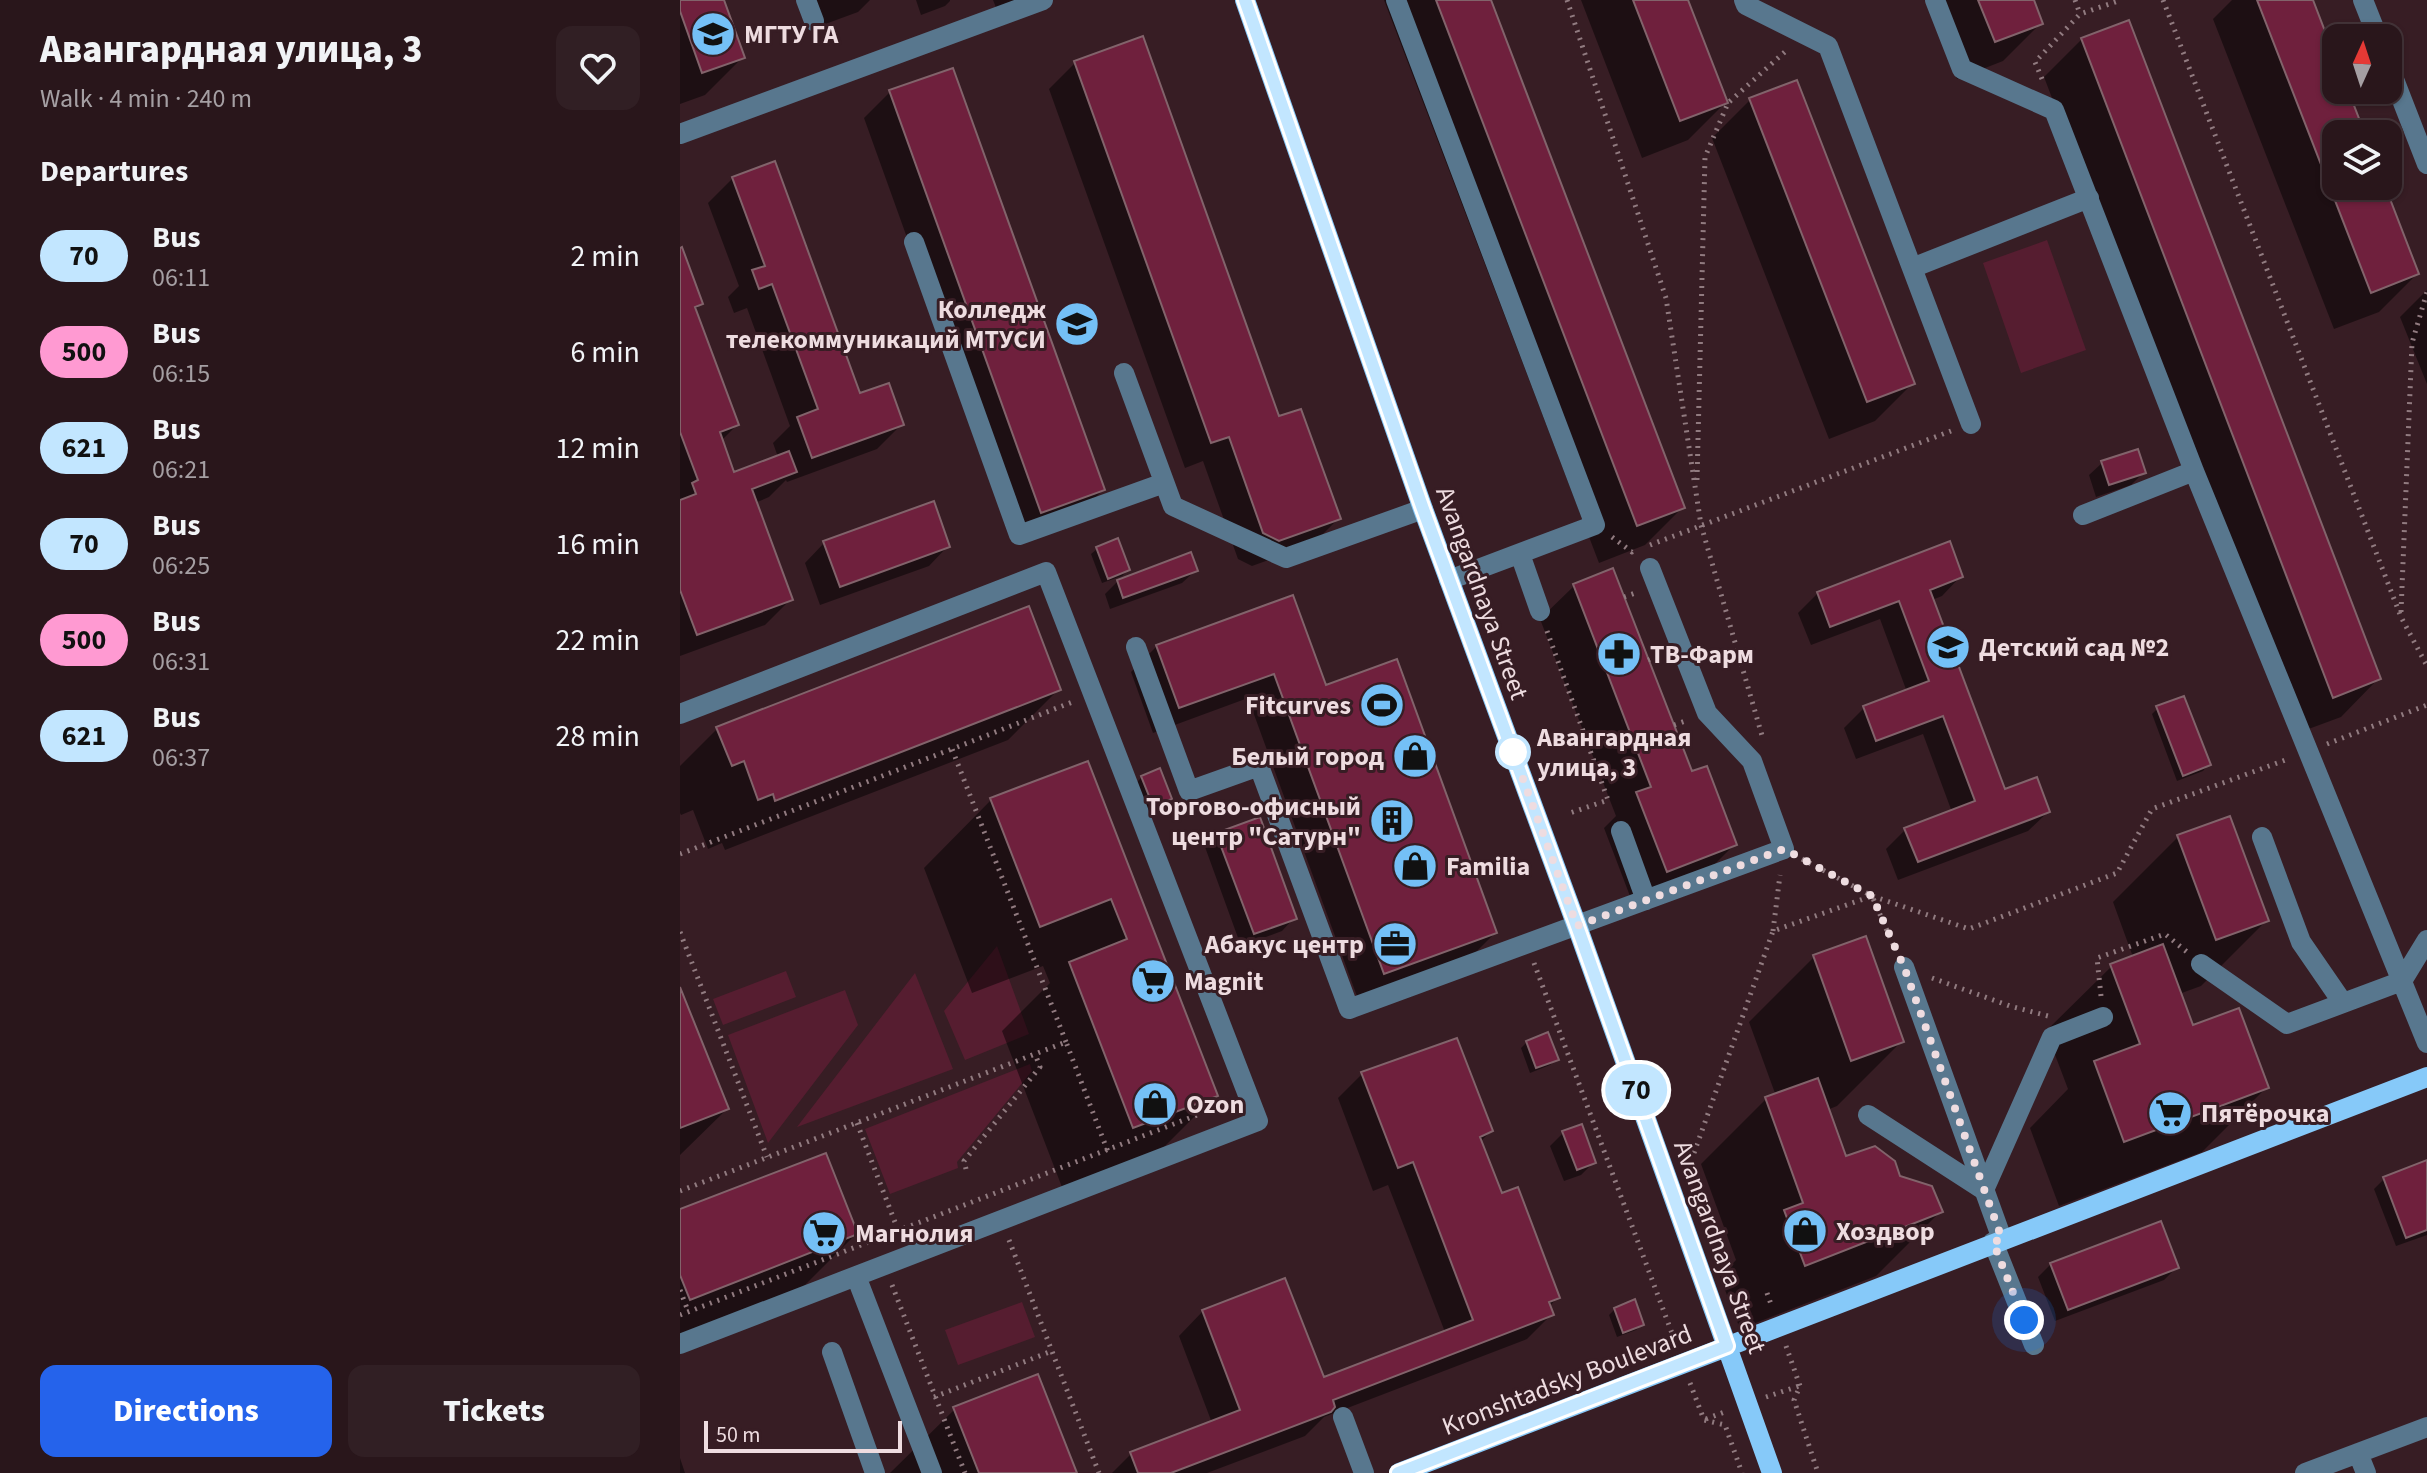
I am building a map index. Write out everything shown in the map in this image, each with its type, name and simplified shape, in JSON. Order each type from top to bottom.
[{"type":"main road","name":"Avangardnaya Street","points":[[1245,0],[1423,509],[1577,926],[1772,1473]]},
{"type":"main road","name":"Kronshtadsky Boulevard","points":[[1399,1473],[2427,1077]]},
{"type":"street","points":[[806,0],[814,21]]},
{"type":"street","points":[[680,134],[1043,0]]},
{"type":"street","points":[[1396,0],[1595,525],[1449,580]]},
{"type":"street","points":[[1744,0],[1746,5],[1828,46],[1971,424]]},
{"type":"street","points":[[1935,0],[1962,69],[2054,110],[2194,471],[2427,1043]]},
{"type":"street","points":[[2363,0],[2372,24]]},
{"type":"street","points":[[2402,100],[2427,164]]},
{"type":"street","points":[[1912,268],[2089,198]]},
{"type":"street","points":[[914,242],[1019,535],[1164,483]]},
{"type":"street","points":[[1124,373],[1173,506],[1286,558],[1423,509]]},
{"type":"street","points":[[2083,515],[2194,471]]},
{"type":"street","points":[[1520,554],[1540,611]]},
{"type":"street","points":[[1136,647],[1189,791],[1259,766],[1349,1009],[1784,849],[1752,761],[1707,713],[1650,568]]},
{"type":"street","points":[[680,714],[1046,572],[1258,1121],[680,1344]]},
{"type":"street","points":[[1621,831],[1646,900]]},
{"type":"street","points":[[2262,837],[2301,942],[2343,1003]]},
{"type":"street","points":[[2201,964],[2287,1024],[2402,981],[2427,940]]},
{"type":"street","points":[[1904,967],[1984,1190],[2034,1345]]},
{"type":"street","points":[[1984,1190],[2052,1037],[2093,1021]]},
{"type":"street","points":[[1868,1115],[1984,1190]]},
{"type":"street","points":[[856,1276],[932,1473]]},
{"type":"street","points":[[832,1352],[875,1473]]},
{"type":"street","points":[[1343,1417],[1364,1473]]},
{"type":"street","points":[[2305,1473],[2427,1427]]},
{"type":"street","points":[[2343,1473],[2358,1453]]},
{"type":"street","points":[[2358,1453],[2366,1473]]},
{"type":"path","points":[[1567,0],[1666,298],[1701,525],[1763,739],[1752,761]]},
{"type":"path","points":[[2075,0],[2080,14]]},
{"type":"path","points":[[2054,110],[2035,62],[2080,14],[2121,0]]},
{"type":"path","points":[[2163,0],[2401,617],[2427,666]]},
{"type":"path","points":[[1696,496],[1705,157],[1728,103],[1804,35]]},
{"type":"path","points":[[2401,617],[2412,343],[2427,292]]},
{"type":"path","points":[[1595,525],[1632,552],[1971,424]]},
{"type":"path","points":[[1540,611],[1608,800],[1570,813]]},
{"type":"path","points":[[680,854],[1093,694]]},
{"type":"path","points":[[1694,1153],[1773,931],[1784,849],[1872,896],[1969,929],[2117,873],[2152,809],[2427,705]]},
{"type":"path","points":[[952,749],[1117,1175]]},
{"type":"path","points":[[1773,931],[1872,896]]},
{"type":"path","points":[[1872,896],[1904,967],[2010,1006],[2093,1021],[2097,958],[2165,934],[2201,964]]},
{"type":"path","points":[[680,932],[767,1157]]},
{"type":"path","points":[[1531,943],[1531,958],[1704,1420],[1725,1425],[1742,1473]]},
{"type":"path","points":[[680,1191],[1066,1042]]},
{"type":"path","points":[[966,1169],[964,1161],[1040,1067],[1035,1054]]},
{"type":"path","points":[[680,1315],[1249,1095]]},
{"type":"path","points":[[857,1123],[898,1230]]},
{"type":"path","points":[[991,1195],[1099,1473]]},
{"type":"path","points":[[874,1240],[965,1473]]},
{"type":"path","points":[[1767,1293],[1800,1386],[1794,1400],[1818,1473]]},
{"type":"path","points":[[907,1407],[1052,1351]]},
{"type":"shaded area","points":[[2047,240],[2086,350],[2021,373],[1983,263]]},
{"type":"shaded area","points":[[997,946],[1029,1034],[965,1060],[944,1011]]},
{"type":"shaded area","points":[[786,971],[796,997],[723,1025],[713,999]]},
{"type":"shaded area","points":[[915,973],[953,1069],[797,1127]]},
{"type":"shaded area","points":[[845,990],[858,1025],[768,1143],[728,1035]]},
{"type":"shaded area","points":[[1030,1064],[1032,1071],[957,1162],[958,1168],[890,1194],[865,1129]]},
{"type":"shaded area","points":[[1022,1302],[1035,1337],[958,1365],[945,1330]]},
{"type":"building","name":"МГТУ ГА","points":[[680,0],[724,0],[745,58],[702,73],[680,11]]},
{"type":"building","points":[[1436,0],[1491,0],[1685,508],[1637,526]]},
{"type":"building","points":[[1633,0],[1688,0],[1728,103],[1680,121]]},
{"type":"building","points":[[1978,0],[2034,0],[2043,24],[1995,42]]},
{"type":"building","points":[[2257,0],[2313,0],[2322,24],[2322,104],[2353,104],[2360,120],[2322,120],[2322,167]]},
{"type":"building","points":[[2129,20],[2381,679],[2333,698],[2081,38]]},
{"type":"building","points":[[1143,36],[1279,416],[1301,409],[1341,519],[1279,541],[1263,533],[1229,437],[1211,443],[1074,61]]},
{"type":"building","points":[[953,68],[1105,490],[1041,513],[889,90]]},
{"type":"building","points":[[1797,80],[1915,384],[1867,402],[1749,98]]},
{"type":"building","points":[[775,161],[860,393],[889,383],[904,425],[812,458],[797,417],[818,409],[772,284],[759,289],[752,270],[765,266],[732,177]]},
{"type":"building","points":[[2335,200],[2390,200],[2419,274],[2371,293]]},
{"type":"building","points":[[682,247],[703,304],[695,307],[739,425],[720,432],[734,472],[789,451],[797,472],[752,489],[793,600],[697,635],[680,590],[680,500],[696,494],[692,483],[698,480],[680,432]]},
{"type":"building","points":[[2138,449],[2146,473],[2109,485],[2101,461]]},
{"type":"building","points":[[934,501],[950,547],[840,587],[823,541]]},
{"type":"building","points":[[1118,538],[1130,570],[1108,579],[1096,547]]},
{"type":"building","points":[[1950,541],[1963,577],[1930,590],[2005,789],[2037,777],[2050,812],[1918,862],[1904,828],[1975,801],[1943,716],[1876,741],[1863,706],[1929,681],[1899,601],[1830,627],[1817,592]]},
{"type":"building","points":[[1191,552],[1198,571],[1123,598],[1117,580]]},
{"type":"building","points":[[1613,568],[1692,771],[1707,766],[1737,845],[1667,872],[1636,792],[1651,787],[1573,584]]},
{"type":"building","name":"Торгово-офисный центр \"Сатурн\"","points":[[1293,595],[1326,685],[1397,659],[1497,933],[1384,974],[1274,674],[1179,708],[1156,645]]},
{"type":"building","points":[[1029,606],[1061,690],[775,801],[773,794],[758,800],[744,761],[732,766],[716,727]]},
{"type":"building","points":[[2184,696],[2211,765],[2183,776],[2156,706]]},
{"type":"building","points":[[1088,761],[1218,1096],[1133,1128],[1069,962],[1127,939],[1111,899],[1040,927],[990,798]]},
{"type":"building","points":[[1160,768],[1172,799],[1153,806],[1141,776]]},
{"type":"building","points":[[2230,816],[2269,921],[2216,940],[2177,835]]},
{"type":"building","points":[[1260,817],[1297,919],[1254,934],[1216,833]]},
{"type":"building","points":[[1866,936],[1904,1042],[1851,1061],[1813,955]]},
{"type":"building","points":[[2163,944],[2193,1025],[2239,1008],[2269,1088],[2124,1142],[2094,1061],[2140,1044],[2110,964]]},
{"type":"building","points":[[680,987],[729,1109],[680,1128]]},
{"type":"building","points":[[1548,1032],[1559,1060],[1536,1068],[1526,1041]]},
{"type":"building","points":[[1457,1038],[1493,1131],[1480,1137],[1502,1193],[1518,1187],[1560,1298],[1549,1302],[1554,1315],[1333,1400],[1335,1407],[1331,1412],[1171,1473],[1138,1473],[1130,1452],[1240,1410],[1202,1310],[1285,1278],[1324,1377],[1473,1320],[1413,1162],[1398,1168],[1361,1072]]},
{"type":"building","points":[[1818,1078],[1846,1156],[1875,1146],[1895,1161],[1900,1176],[1932,1186],[1943,1212],[1805,1266],[1784,1210],[1803,1203],[1765,1097]]},
{"type":"building","points":[[1582,1124],[1596,1163],[1577,1170],[1562,1131]]},
{"type":"building","points":[[826,1153],[858,1234],[690,1300],[680,1275],[680,1209]]},
{"type":"building","points":[[2427,1160],[2427,1230],[2406,1238],[2383,1177]]},
{"type":"building","points":[[2161,1221],[2179,1268],[2068,1310],[2050,1263]]},
{"type":"building","points":[[1635,1299],[1644,1325],[1623,1333],[1614,1308]]},
{"type":"building","points":[[1038,1374],[1077,1473],[979,1473],[953,1407]]},
{"type":"bus line","name":"70","points":[[1245,0],[1423,509],[1727,1346],[1398,1473]]},
{"type":"place","name":"МГТУ ГА","points":[[713,34]]},
{"type":"place","name":"Колледж телекоммуникаций МТУСИ","points":[[1077,324]]},
{"type":"place","name":"Детский сад №2","points":[[1948,647]]},
{"type":"place","name":"ТВ-Фарм","points":[[1619,654]]},
{"type":"place","name":"Fitcurves","points":[[1382,705]]},
{"type":"place","name":"Авангардная улица, 3","points":[[1513,752]]},
{"type":"place","name":"Белый город","points":[[1415,756]]},
{"type":"place","name":"Торгово-офисный центр \"Сатурн\"","points":[[1392,821]]},
{"type":"place","name":"Familia","points":[[1415,866]]},
{"type":"place","name":"Абакус центр","points":[[1395,944]]},
{"type":"place","name":"Magnit","points":[[1153,981]]},
{"type":"place","name":"Ozon","points":[[1155,1104]]},
{"type":"place","name":"Пятёрочка","points":[[2170,1113]]},
{"type":"place","name":"Хоздвор","points":[[1805,1231]]},
{"type":"place","name":"Магнолия","points":[[824,1233]]},
{"type":"route","points":[[1513,752],[1577,926],[1784,849],[1872,896],[1904,967],[2002,1239],[1993,1242],[2024,1320]]}]
